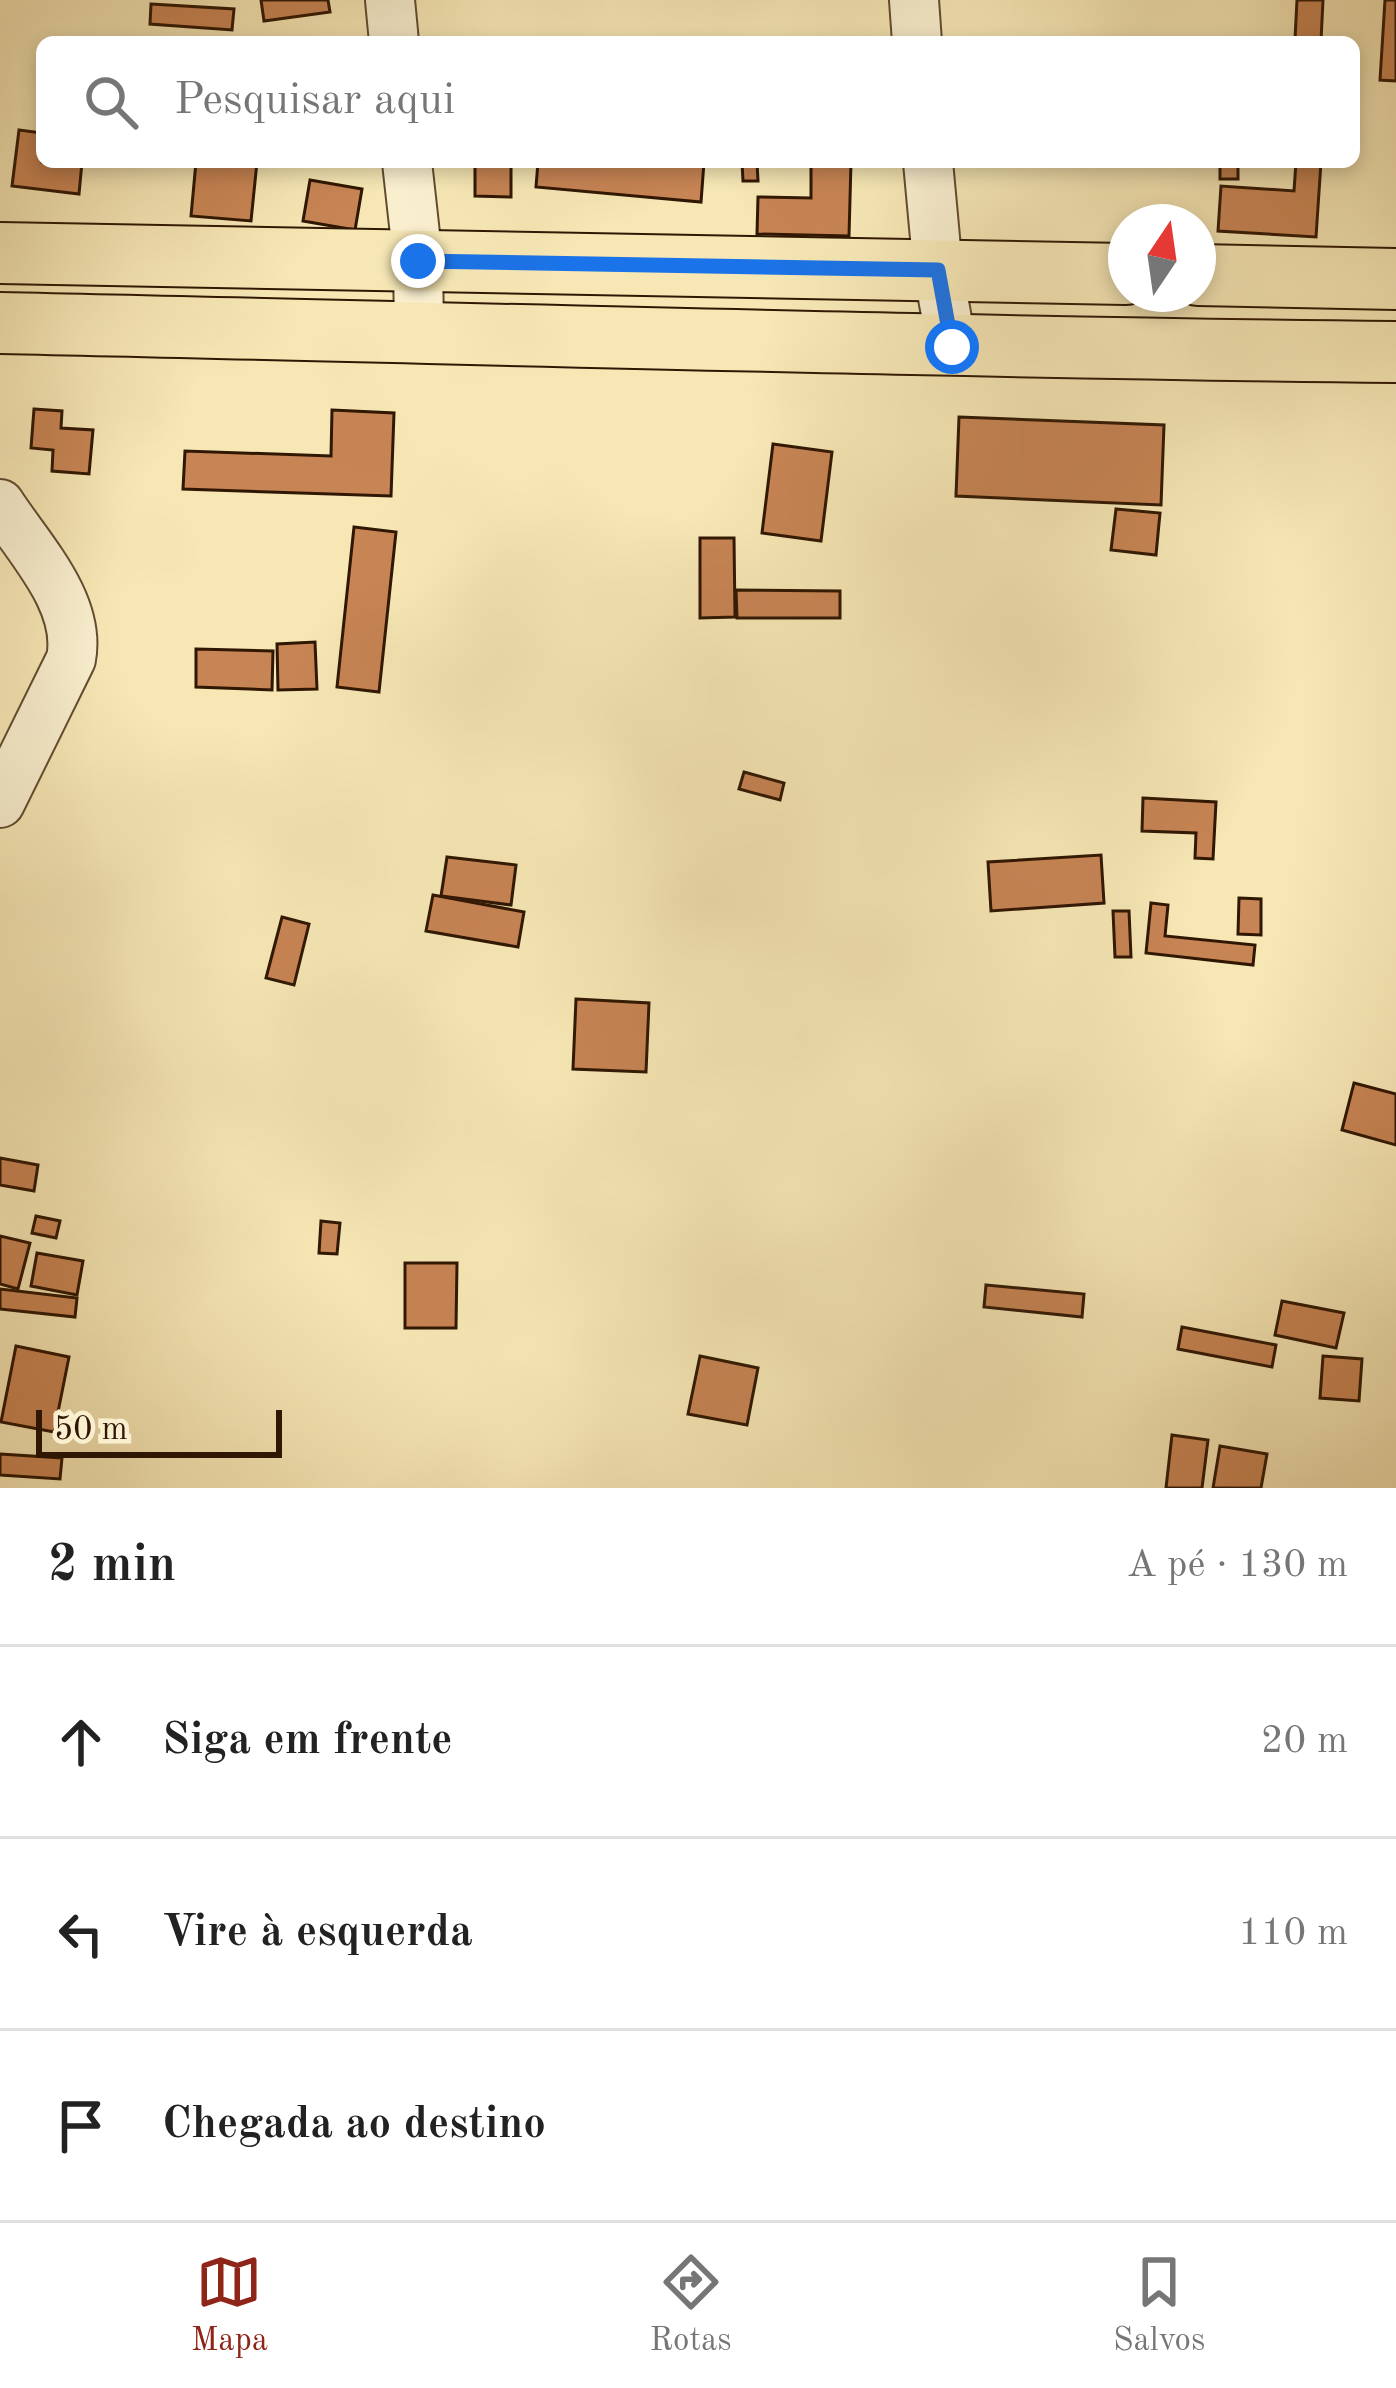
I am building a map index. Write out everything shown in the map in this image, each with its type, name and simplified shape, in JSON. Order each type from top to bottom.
[{"type":"main road","points":[[0,253],[1108,274]]},
{"type":"main road","points":[[1216,275],[1396,279]]},
{"type":"main road","points":[[0,323],[952,347],[1396,352]]},
{"type":"street","points":[[390,0],[393,36]]},
{"type":"street","points":[[914,0],[917,36]]},
{"type":"street","points":[[408,168],[418,261],[419,330]]},
{"type":"street","points":[[929,168],[938,270],[952,347]]},
{"type":"street","points":[[0,504],[67,609],[74,644],[71,659],[0,802]]},
{"type":"building","points":[[261,0],[328,0],[330,12],[264,21]]},
{"type":"building","points":[[1297,0],[1323,0],[1321,36],[1295,36]]},
{"type":"building","points":[[1385,0],[1396,0],[1396,81],[1380,80]]},
{"type":"building","points":[[151,4],[234,9],[232,30],[150,24]]},
{"type":"building","points":[[19,130],[36,132],[36,168],[81,168],[79,194],[12,186]]},
{"type":"building","points":[[195,168],[256,168],[251,221],[191,216]]},
{"type":"building","points":[[475,168],[511,168],[511,197],[475,196]]},
{"type":"building","points":[[538,168],[704,168],[701,202],[536,187]]},
{"type":"building","points":[[742,168],[757,168],[758,181],[743,181]]},
{"type":"building","points":[[811,168],[851,168],[849,236],[757,234],[758,197],[811,198]]},
{"type":"building","points":[[1220,168],[1238,168],[1238,179],[1220,179]]},
{"type":"building","points":[[1296,168],[1321,168],[1316,237],[1218,231],[1221,186],[1294,191]]},
{"type":"building","points":[[310,180],[362,189],[355,230],[303,221]]},
{"type":"building","points":[[34,409],[62,411],[61,428],[93,430],[89,474],[52,471],[53,450],[31,448]]},
{"type":"building","points":[[332,410],[394,413],[391,496],[183,489],[185,451],[331,456]]},
{"type":"building","points":[[959,417],[1164,425],[1161,505],[956,496]]},
{"type":"building","points":[[773,444],[832,452],[821,541],[762,533]]},
{"type":"building","points":[[1116,509],[1160,513],[1156,555],[1111,550]]},
{"type":"building","points":[[354,527],[396,532],[379,692],[337,687]]},
{"type":"building","points":[[700,538],[734,538],[735,617],[700,618]]},
{"type":"building","points":[[736,590],[840,591],[840,618],[737,618]]},
{"type":"building","points":[[315,642],[317,689],[278,690],[277,644]]},
{"type":"building","points":[[196,649],[273,651],[272,690],[196,687]]},
{"type":"building","points":[[744,772],[784,783],[780,800],[739,789]]},
{"type":"building","points":[[1143,798],[1216,802],[1213,859],[1195,858],[1196,833],[1142,831]]},
{"type":"building","points":[[1101,855],[1104,903],[991,911],[988,862]]},
{"type":"building","points":[[447,857],[516,865],[511,905],[441,896]]},
{"type":"building","points":[[433,895],[524,912],[518,947],[426,931]]},
{"type":"building","points":[[1239,898],[1261,899],[1261,935],[1238,934]]},
{"type":"building","points":[[1151,903],[1168,905],[1165,936],[1255,945],[1253,965],[1146,953]]},
{"type":"building","points":[[1113,911],[1129,911],[1131,957],[1115,957]]},
{"type":"building","points":[[282,917],[309,924],[294,985],[266,978]]},
{"type":"building","points":[[576,999],[649,1003],[646,1072],[573,1069]]},
{"type":"building","points":[[1354,1083],[1396,1094],[1396,1145],[1342,1130]]},
{"type":"building","points":[[0,1158],[38,1165],[34,1191],[0,1185]]},
{"type":"building","points":[[36,1216],[60,1221],[56,1238],[32,1233]]},
{"type":"building","points":[[321,1221],[340,1223],[337,1254],[319,1253]]},
{"type":"building","points":[[0,1236],[30,1243],[18,1289],[0,1284]]},
{"type":"building","points":[[37,1253],[83,1261],[77,1295],[31,1286]]},
{"type":"building","points":[[405,1263],[457,1263],[456,1328],[405,1328]]},
{"type":"building","points":[[986,1285],[1084,1294],[1082,1317],[984,1307]]},
{"type":"building","points":[[0,1289],[77,1298],[75,1317],[0,1309]]},
{"type":"building","points":[[1282,1301],[1344,1313],[1336,1348],[1275,1335]]},
{"type":"building","points":[[1182,1327],[1276,1345],[1272,1367],[1178,1349]]},
{"type":"building","points":[[16,1346],[69,1357],[54,1432],[1,1422]]},
{"type":"building","points":[[700,1356],[758,1368],[747,1425],[688,1414]]},
{"type":"building","points":[[1323,1356],[1362,1359],[1359,1401],[1320,1398]]},
{"type":"building","points":[[1172,1435],[1208,1440],[1202,1488],[1166,1488]]},
{"type":"building","points":[[1220,1446],[1267,1454],[1261,1488],[1213,1488]]},
{"type":"building","points":[[0,1454],[62,1458],[60,1479],[0,1475]]},
{"type":"route","points":[[418,261],[938,270],[952,347]]}]
